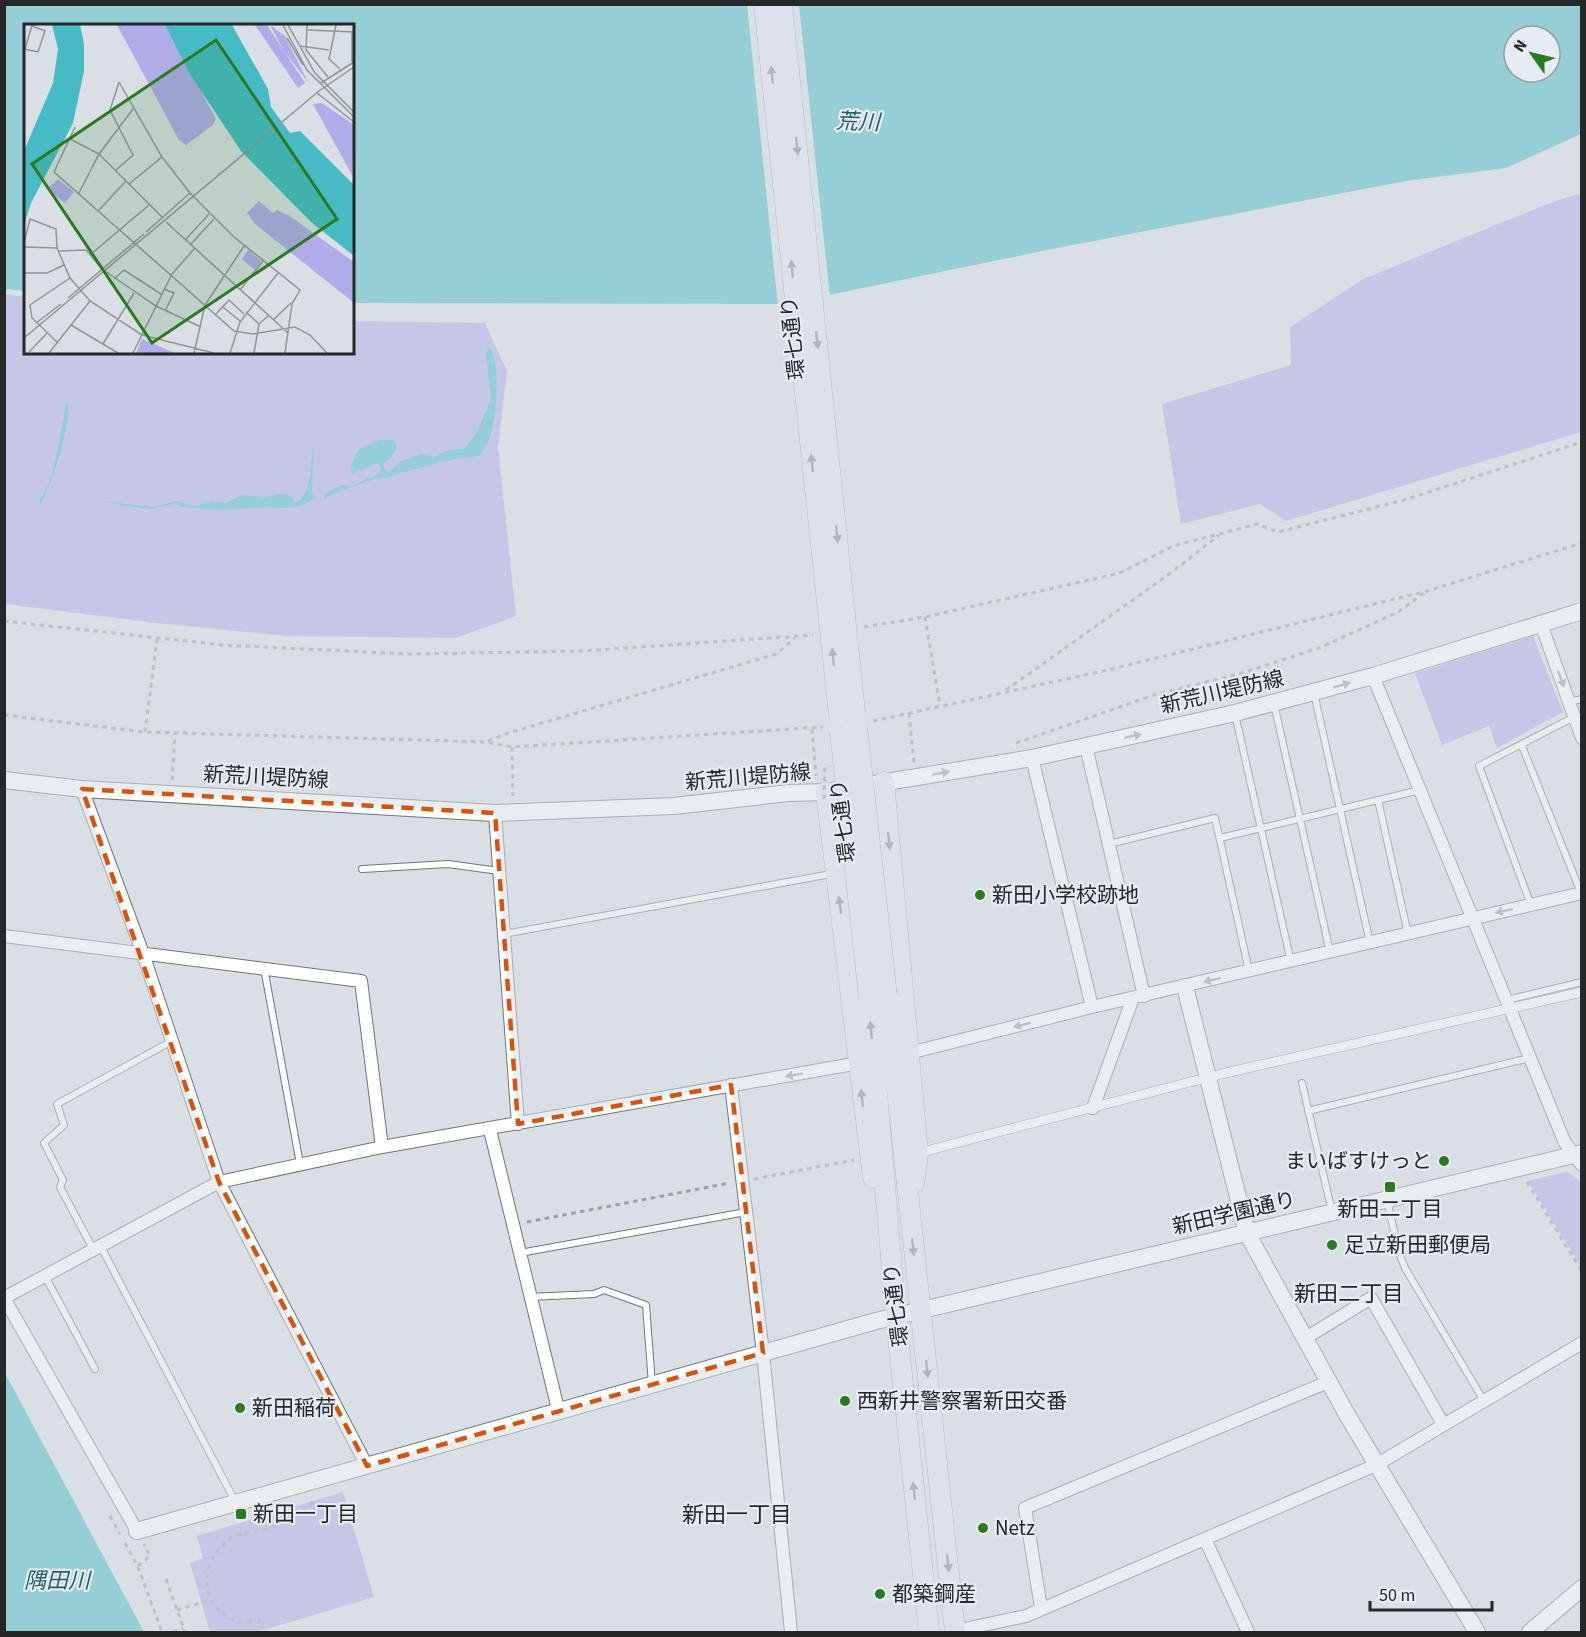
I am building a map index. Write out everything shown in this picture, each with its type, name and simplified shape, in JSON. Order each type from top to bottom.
[{"type":"main road","name":"環七通り","points":[[764,4],[878,997],[909,1204],[955,1632]]},
{"type":"main road","name":"環七通り","points":[[782,4],[848,722]]},
{"type":"main road","points":[[884,782],[918,1153],[909,1204]]},
{"type":"main road","points":[[822,795],[859,1063],[870,1168],[888,1216]]},
{"type":"main road","name":"環七通り","points":[[878,997],[888,1216],[896,1317],[929,1632]]},
{"type":"street","name":"新荒川堤防線","points":[[4,780],[82,789],[495,813],[674,806],[822,795],[884,782],[1032,758],[1274,704],[1373,676],[1581,611]]},
{"type":"street","points":[[1540,624],[1575,700],[1575,717],[1581,738]]},
{"type":"street","points":[[1373,676],[1530,1058],[1578,1158]]},
{"type":"street","points":[[1086,746],[1109,844],[1138,997],[1093,1108]]},
{"type":"street","points":[[1032,758],[1092,1007]]},
{"type":"street","points":[[82,789],[142,951],[219,1182],[367,1466]]},
{"type":"street","points":[[495,813],[518,1124]]},
{"type":"street","points":[[909,1053],[1092,1007],[1581,893]]},
{"type":"street","points":[[4,936],[142,951],[361,981],[382,1147]]},
{"type":"street","points":[[1185,987],[1247,1233],[1328,1382],[1477,1632]]},
{"type":"street","points":[[918,1153],[1509,1005],[1581,992]]},
{"type":"street","points":[[137,1531],[4,1298],[219,1182],[382,1147],[490,1130],[859,1063]]},
{"type":"street","points":[[731,1085],[763,1353],[791,1632]]},
{"type":"street","points":[[490,1130],[558,1413]]},
{"type":"street","name":"新田学園通り","points":[[137,1531],[896,1317],[1387,1199],[1578,1158]]},
{"type":"street","points":[[1304,1339],[1371,1298],[1443,1424]]},
{"type":"street","points":[[955,1632],[1026,1616],[1376,1465],[1581,1342]]},
{"type":"street","points":[[1041,1608],[1025,1508],[1328,1382]]},
{"type":"street","points":[[1205,1539],[1248,1632]]},
{"type":"street","points":[[1530,1632],[1581,1588]]},
{"type":"lane","points":[[1314,693],[1370,943]]},
{"type":"lane","points":[[1274,704],[1330,953]]},
{"type":"lane","points":[[1235,713],[1291,962]]},
{"type":"lane","points":[[1531,905],[1479,766],[1575,717]]},
{"type":"lane","points":[[1522,746],[1581,893]]},
{"type":"lane","points":[[1220,838],[1421,790]]},
{"type":"lane","points":[[1377,800],[1408,934]]},
{"type":"lane","points":[[1109,844],[1215,818],[1249,971]]},
{"type":"lane","points":[[362,870],[448,864],[500,871]]},
{"type":"lane","points":[[504,934],[831,874]]},
{"type":"lane","points":[[264,968],[300,1165]]},
{"type":"lane","points":[[1509,1005],[1581,982]]},
{"type":"lane","points":[[171,1041],[57,1104],[64,1125],[45,1143],[63,1180],[60,1187],[97,1247],[237,1503]]},
{"type":"lane","points":[[1308,1111],[1530,1058]]},
{"type":"lane","points":[[1302,1083],[1332,1213]]},
{"type":"lane","points":[[1387,1199],[1405,1268],[1484,1401]]},
{"type":"lane","points":[[520,1253],[746,1212]]},
{"type":"lane","points":[[45,1276],[95,1369]]},
{"type":"lane","points":[[529,1298],[594,1294],[604,1290],[646,1305],[652,1385]]},
{"type":"path","points":[[860,628],[925,617],[1120,573],[1173,546],[1257,524],[1278,532],[1404,500],[1581,442]]},
{"type":"path","points":[[1005,691],[1172,572],[1221,533]]},
{"type":"path","points":[[4,716],[145,732],[487,742],[512,747],[812,728],[909,713],[1108,670],[1427,591],[1581,543]]},
{"type":"path","points":[[1011,744],[1154,695],[1242,674],[1319,648],[1398,612],[1427,591]]},
{"type":"path","points":[[925,617],[940,706]]},
{"type":"path","points":[[4,621],[235,646],[408,654],[517,654],[795,638],[817,634]]},
{"type":"path","points":[[145,732],[157,638]]},
{"type":"path","points":[[487,742],[505,734],[776,654],[795,638]]},
{"type":"path","points":[[909,713],[916,777]]},
{"type":"path","points":[[812,728],[822,795]]},
{"type":"path","points":[[171,794],[175,733]]},
{"type":"path","points":[[512,747],[514,813]]},
{"type":"path","points":[[822,795],[825,766]]},
{"type":"path","points":[[514,1224],[864,1158]]},
{"type":"path","points":[[1524,1178],[1581,1272]]},
{"type":"path","points":[[261,1621],[241,1622],[223,1614],[210,1599],[205,1575],[214,1552],[232,1536],[269,1528],[299,1514],[313,1502],[310,1494]]},
{"type":"path","points":[[137,1531],[150,1556],[138,1567]]},
{"type":"path","points":[[166,1579],[184,1630],[173,1632]]},
{"type":"path","points":[[177,1610],[210,1599]]},
{"type":"highlighted area","points":[[82,789],[495,813],[518,1124],[731,1085],[763,1353],[367,1466],[219,1182]]},
{"type":"shaded area","points":[[1581,193],[1581,432],[1286,521],[1260,504],[1181,524],[1162,404],[1291,365],[1290,327],[1363,279],[1550,203]]},
{"type":"shaded area","points":[[5,294],[24,297],[24,354],[354,354],[354,321],[485,323],[507,371],[498,447],[516,616],[456,638],[287,636],[156,623],[5,604]]},
{"type":"shaded area","points":[[1533,636],[1563,712],[1497,748],[1489,726],[1442,745],[1415,673]]},
{"type":"shaded area","points":[[1567,1172],[1581,1182],[1581,1267],[1528,1181]]},
{"type":"shaded area","points":[[343,1492],[374,1597],[257,1632],[210,1632],[190,1563],[203,1558],[197,1536]]},
{"type":"water","name":"荒川","points":[[4,5],[1581,5],[1581,134],[1506,168],[1406,181],[1057,248],[785,304],[354,303],[354,24],[24,24],[24,291],[5,289]]},
{"type":"water","points":[[489,348],[493,354],[497,377],[496,406],[492,432],[479,456],[445,461],[387,478],[373,479],[323,499],[326,493],[342,485],[352,486],[380,473],[382,469],[377,463],[352,474],[350,468],[358,450],[381,439],[394,440],[397,448],[391,458],[383,464],[385,470],[389,472],[401,461],[421,454],[433,457],[452,449],[465,448],[477,432],[491,399],[486,353]]},
{"type":"water","points":[[67,401],[67,423],[60,454],[50,485],[40,505],[40,498],[50,481],[54,468]]},
{"type":"water","points":[[314,443],[312,494],[316,498],[301,506],[222,510],[182,507],[175,504],[151,509],[54,493],[156,507],[175,501],[195,506],[212,501],[225,503],[242,495],[266,497],[278,494],[291,495],[295,503],[301,499],[308,485]]},
{"type":"water","name":"隅田川","points":[[5,1373],[144,1632],[5,1632]]},
{"type":"pier","points":[[747,5],[799,5],[830,298],[778,307]]},
{"type":"place","name":"新田小学校跡地","points":[[980,895]]},
{"type":"place","name":"まいばすけっと","points":[[1444,1161]]},
{"type":"place","name":"新田二丁目","points":[[1390,1187]]},
{"type":"place","name":"足立新田郵便局","points":[[1332,1245]]},
{"type":"place","name":"西新井警察署新田交番","points":[[845,1401]]},
{"type":"place","name":"新田稲荷","points":[[240,1408]]},
{"type":"place","name":"新田一丁目","points":[[241,1514]]},
{"type":"place","name":"Netz","points":[[983,1528]]},
{"type":"place","name":"都築鋼産","points":[[880,1594]]},
{"type":"district","name":"新田二丁目","points":[[1349,1294]]},
{"type":"district","name":"新田一丁目","points":[[737,1515]]}]
